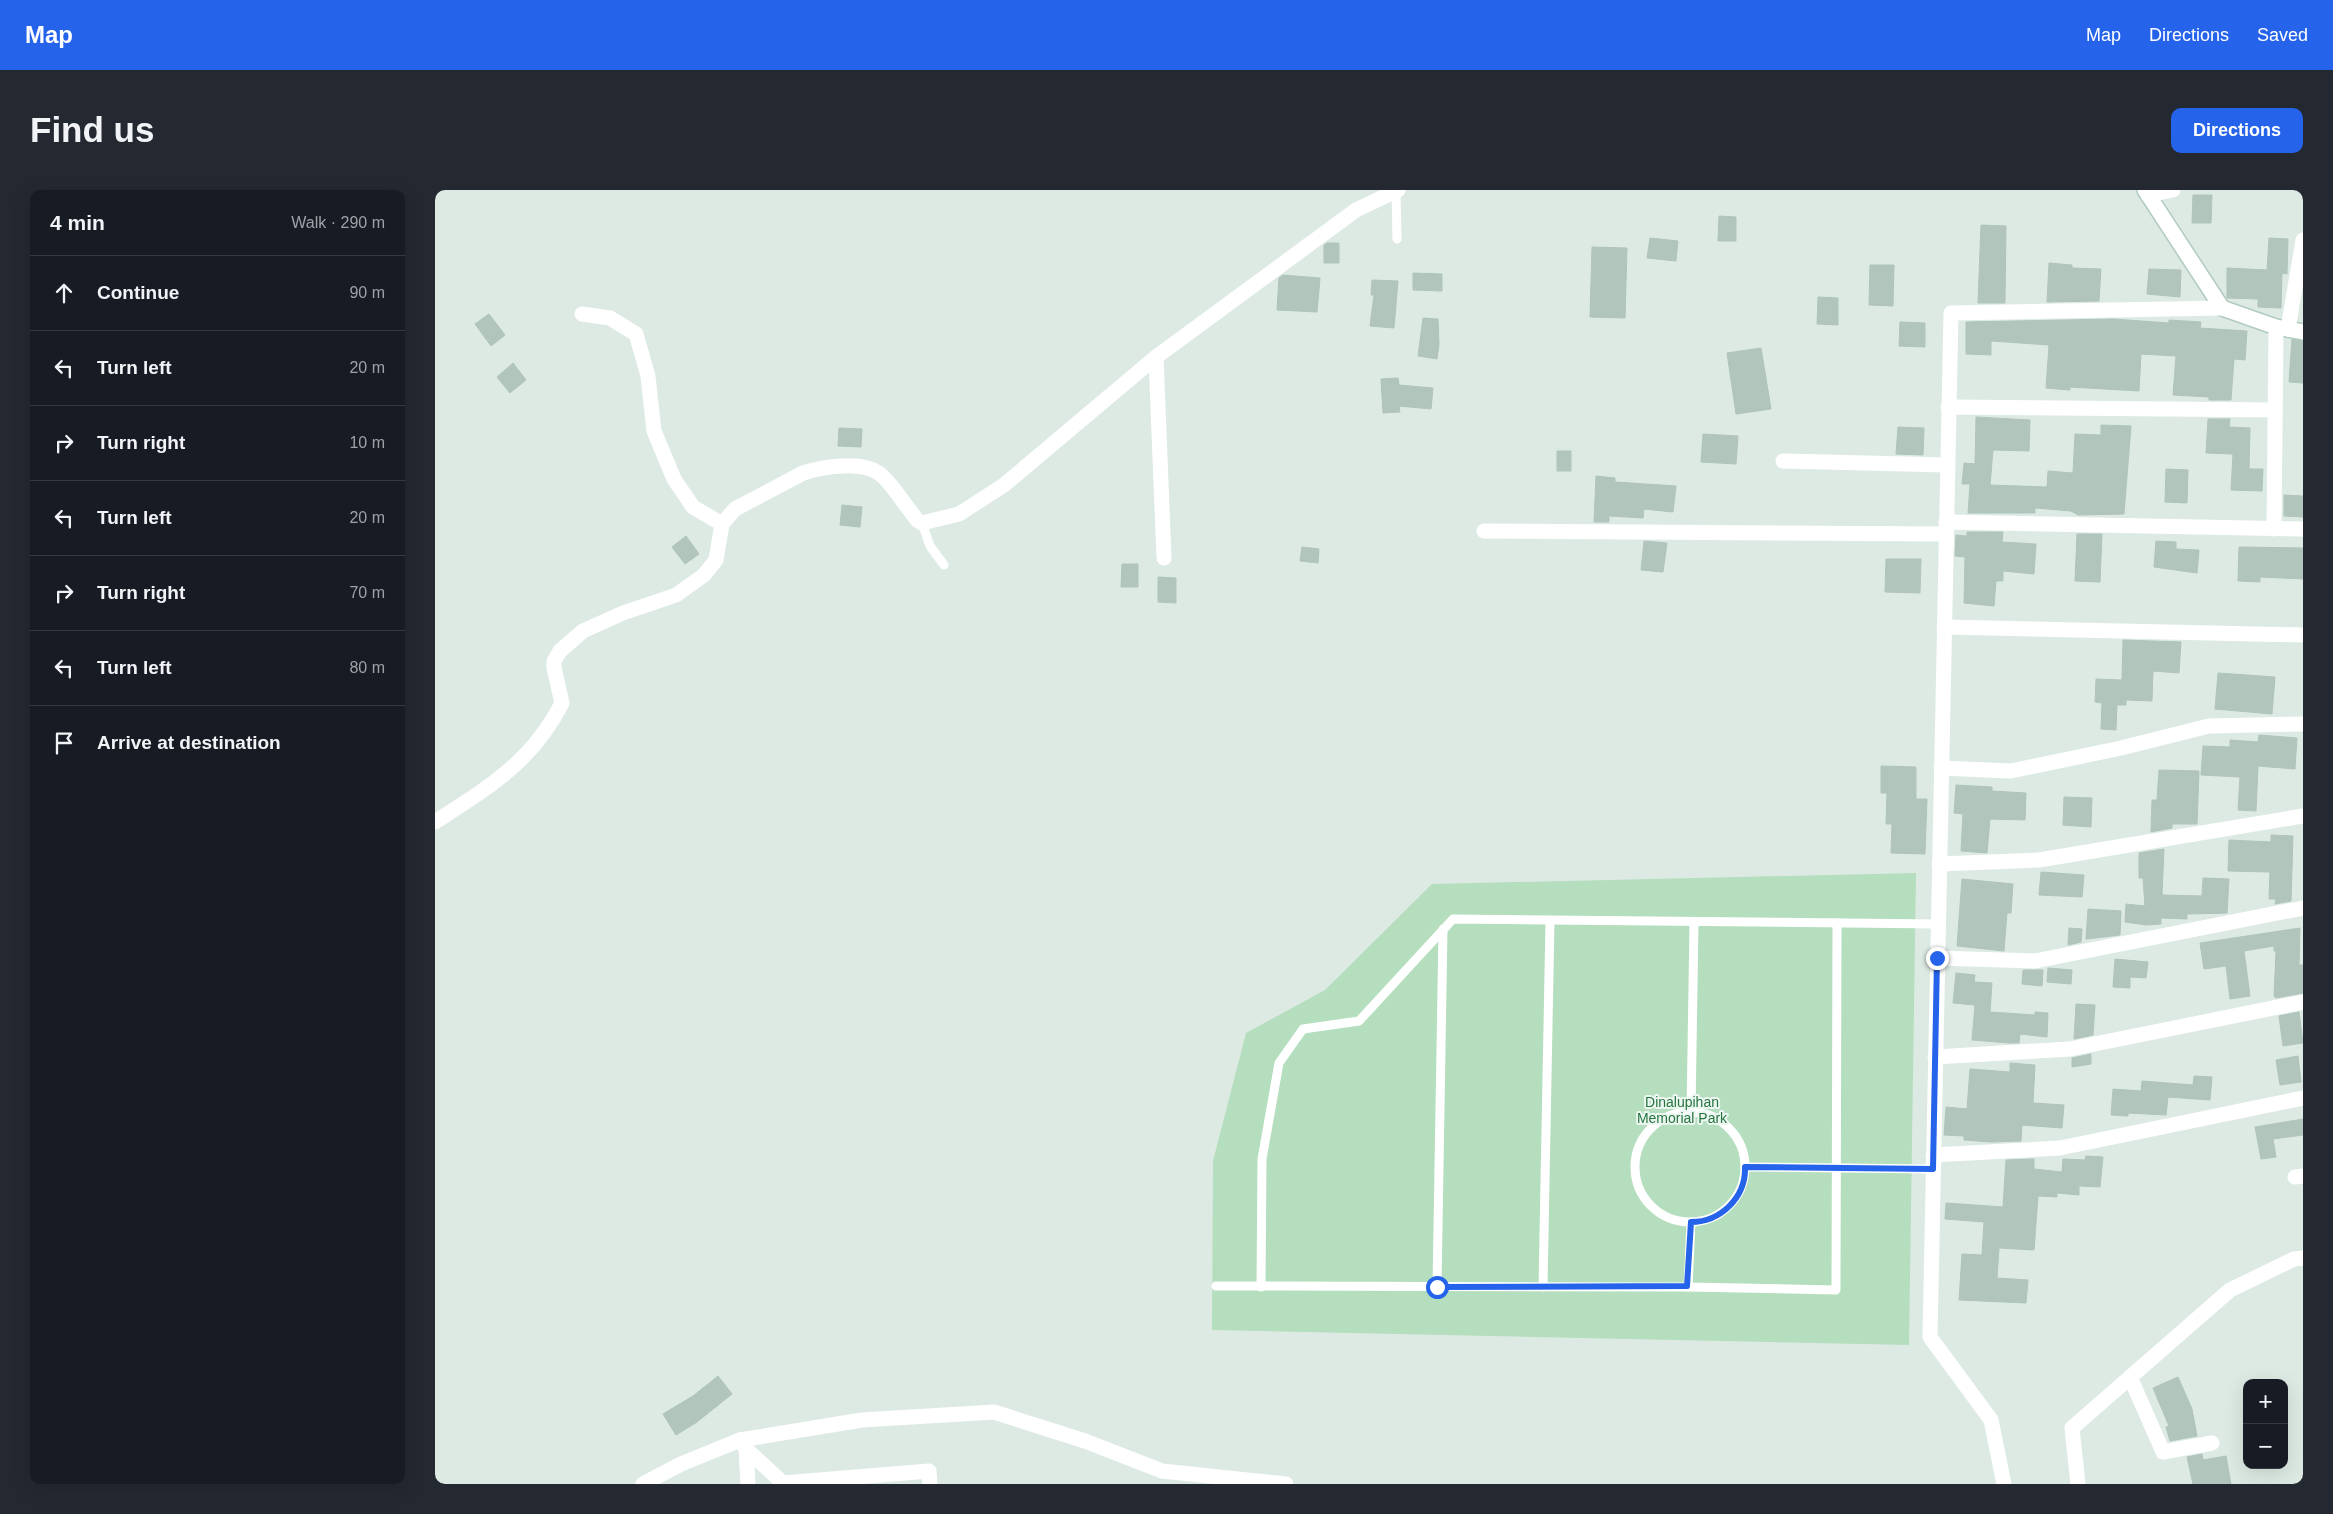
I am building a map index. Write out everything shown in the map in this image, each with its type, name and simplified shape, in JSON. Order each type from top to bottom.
[{"type":"street","points":[[2173,190],[2146,193],[2222,308]]},
{"type":"street","points":[[435,822],[518,764],[550,727],[562,703],[554,668],[554,661],[560,651],[583,630],[676,595],[704,575],[716,560],[722,524],[735,509],[803,472],[815,469],[853,466],[879,473],[917,520],[922,523],[959,514],[1004,485],[1156,357],[1356,210],[1397,191]]},
{"type":"street","points":[[2274,529],[2275,410],[2303,240]]},
{"type":"street","points":[[2004,1484],[1991,1420],[1930,1337],[1945,528],[1951,313],[2222,308],[2289,329]]},
{"type":"street","points":[[582,314],[610,318],[636,334],[648,376],[654,430],[674,479],[693,507],[722,524]]},
{"type":"street","points":[[1156,357],[1164,558]]},
{"type":"street","points":[[1948,407],[2275,410]]},
{"type":"street","points":[[1783,461],[1947,465]]},
{"type":"street","points":[[1484,531],[1945,528],[2303,530]]},
{"type":"street","points":[[1943,627],[2303,635]]},
{"type":"street","points":[[1941,768],[2011,771],[2121,748],[2209,726],[2303,724]]},
{"type":"street","points":[[1939,864],[2039,860],[2303,816]]},
{"type":"street","points":[[1937,958],[2035,961],[2303,908]]},
{"type":"street","points":[[1935,1058],[2070,1049],[2303,1002]]},
{"type":"street","points":[[1933,1162],[2060,1148],[2303,1098]]},
{"type":"street","points":[[2078,1484],[2072,1428],[2230,1290],[2294,1258],[2303,1258]]},
{"type":"street","points":[[2130,1377],[2163,1452],[2212,1443]]},
{"type":"street","points":[[643,1484],[681,1464],[743,1444],[862,1420],[993,1412],[1085,1441],[1162,1472],[1286,1484]]},
{"type":"street","points":[[743,1444],[783,1484],[929,1471],[930,1484]]},
{"type":"street","points":[[743,1444],[748,1484]]},
{"type":"lane","points":[[1397,191],[1397,239]]},
{"type":"lane","points":[[922,523],[930,546],[944,565]]},
{"type":"lane","points":[[1261,1287],[1263,1159],[1279,1063],[1303,1029],[1359,1022],[1453,919],[1694,923],[1938,924]]},
{"type":"lane","points":[[1543,1287],[1550,921]]},
{"type":"lane","points":[[1691,1112],[1694,923]]},
{"type":"lane","points":[[1216,1286],[1687,1286],[1836,1290],[1837,923]]},
{"type":"lane","points":[[1437,1287],[1443,929]]},
{"type":"lane","points":[[1682,1112],[1702,1112],[1721,1120],[1736,1135],[1744,1155],[1745,1167],[1745,1176],[1738,1196],[1723,1212],[1702,1222],[1679,1222],[1657,1213],[1642,1195],[1635,1173],[1637,1149],[1647,1132],[1663,1119],[1682,1112]]},
{"type":"lane","points":[[1745,1167],[1836,1167],[1933,1162]]},
{"type":"lane","points":[[1687,1286],[1691,1222]]},
{"type":"green space","name":"Dinalupihan Memorial Park","points":[[1916,873],[1909,1345],[1212,1330],[1213,1161],[1246,1033],[1325,990],[1432,884]]},
{"type":"building","points":[[2193,195],[2212,195],[2211,223],[2192,223]]},
{"type":"building","points":[[1719,216],[1736,217],[1736,241],[1718,241]]},
{"type":"building","points":[[1981,225],[2006,226],[2005,303],[1978,303]]},
{"type":"building","points":[[1650,238],[1678,241],[1676,261],[1647,258]]},
{"type":"building","points":[[2269,238],[2288,239],[2287,274],[2282,273],[2281,308],[2258,307],[2258,299],[2227,298],[2227,268],[2267,270]]},
{"type":"building","points":[[1327,243],[1339,243],[1339,263],[1324,263],[1324,245]]},
{"type":"building","points":[[1592,247],[1627,248],[1625,318],[1590,317]]},
{"type":"building","points":[[2049,263],[2072,265],[2072,268],[2101,269],[2099,301],[2047,302]]},
{"type":"building","points":[[1870,265],[1894,265],[1893,306],[1869,305]]},
{"type":"building","points":[[2149,269],[2181,270],[2180,297],[2147,294]]},
{"type":"building","points":[[1413,273],[1442,274],[1442,291],[1413,290]]},
{"type":"building","points":[[1283,275],[1320,278],[1317,312],[1277,310],[1279,278]]},
{"type":"building","points":[[1372,280],[1398,281],[1394,328],[1370,326],[1374,295],[1371,295]]},
{"type":"building","points":[[1818,297],[1838,298],[1838,325],[1817,324]]},
{"type":"building","points":[[489,314],[505,335],[491,346],[475,324]]},
{"type":"building","points":[[1423,318],[1438,319],[1439,344],[1437,359],[1418,356]]},
{"type":"building","points":[[2113,319],[2169,323],[2169,320],[2201,322],[2200,328],[2247,331],[2245,360],[2234,359],[2231,400],[2209,400],[2209,397],[2173,395],[2176,356],[2141,354],[2139,391],[2070,387],[2070,390],[2046,388],[2049,345],[1991,341],[1991,355],[1966,354],[1966,322]]},
{"type":"building","points":[[1900,322],[1925,323],[1925,347],[1899,346]]},
{"type":"building","points":[[2292,339],[2303,341],[2303,383],[2289,382]]},
{"type":"building","points":[[1761,348],[1771,409],[1736,414],[1727,353]]},
{"type":"building","points":[[513,363],[526,380],[510,393],[497,377]]},
{"type":"building","points":[[1398,378],[1399,385],[1433,388],[1431,409],[1399,406],[1400,412],[1383,413],[1381,379]]},
{"type":"building","points":[[1976,417],[2030,420],[2029,451],[1993,450],[1990,485],[2047,487],[2048,471],[2073,473],[2075,434],[2101,435],[2101,425],[2131,426],[2124,514],[2078,515],[2071,511],[2035,508],[2035,513],[1968,513],[1970,484],[1962,484],[1964,463],[1975,464]]},
{"type":"building","points":[[2208,419],[2230,419],[2229,427],[2250,428],[2249,469],[2263,469],[2262,491],[2231,490],[2233,454],[2206,453]]},
{"type":"building","points":[[1898,427],[1924,428],[1923,455],[1896,454]]},
{"type":"building","points":[[839,428],[862,429],[861,447],[838,446]]},
{"type":"building","points":[[1703,434],[1738,436],[1736,464],[1701,462]]},
{"type":"building","points":[[1557,451],[1571,451],[1571,471],[1557,471]]},
{"type":"building","points":[[2166,469],[2188,470],[2187,503],[2165,502]]},
{"type":"building","points":[[1596,476],[1615,478],[1615,482],[1676,486],[1673,512],[1644,509],[1643,518],[1609,516],[1609,522],[1594,522]]},
{"type":"building","points":[[2284,495],[2303,496],[2303,517],[2284,516]]},
{"type":"building","points":[[842,505],[862,507],[860,527],[840,525]]},
{"type":"building","points":[[1967,532],[2003,532],[2002,542],[2036,544],[2034,574],[2003,571],[2003,581],[1996,581],[1994,606],[1964,603],[1965,557],[1955,556],[1956,535],[1967,536]]},
{"type":"building","points":[[2077,534],[2102,534],[2100,582],[2075,581]]},
{"type":"building","points":[[686,536],[699,554],[685,564],[672,547]]},
{"type":"building","points":[[1644,541],[1667,543],[1663,572],[1641,570]]},
{"type":"building","points":[[2156,541],[2176,542],[2176,549],[2199,550],[2197,573],[2154,567]]},
{"type":"building","points":[[1302,547],[1319,549],[1318,563],[1300,561]]},
{"type":"building","points":[[2239,547],[2303,548],[2303,579],[2260,577],[2260,582],[2238,581]]},
{"type":"building","points":[[1886,559],[1921,559],[1920,593],[1885,592]]},
{"type":"building","points":[[1122,564],[1138,564],[1138,587],[1121,587]]},
{"type":"building","points":[[1158,577],[1176,578],[1176,603],[1158,602]]},
{"type":"building","points":[[2123,640],[2181,642],[2179,673],[2153,671],[2152,701],[2126,700],[2126,705],[2117,705],[2116,730],[2101,729],[2102,703],[2095,702],[2096,679],[2122,680]]},
{"type":"building","points":[[2218,673],[2275,677],[2272,714],[2215,709]]},
{"type":"building","points":[[2259,735],[2297,738],[2295,769],[2258,766],[2256,811],[2238,810],[2240,777],[2201,775],[2203,746],[2230,747],[2230,740],[2258,742]]},
{"type":"building","points":[[1881,766],[1916,767],[1916,799],[1927,799],[1925,854],[1891,853],[1892,824],[1886,824],[1887,793],[1881,793]]},
{"type":"building","points":[[2159,770],[2199,771],[2197,824],[2172,824],[2172,828],[2151,832],[2152,800],[2157,800]]},
{"type":"building","points":[[1956,785],[1992,787],[1992,791],[2026,793],[2025,820],[1990,819],[1987,853],[1961,851],[1963,814],[1954,813]]},
{"type":"building","points":[[2064,797],[2092,798],[2091,827],[2063,825]]},
{"type":"building","points":[[2271,835],[2293,836],[2291,901],[2275,904],[2276,899],[2269,899],[2270,872],[2228,871],[2229,840],[2271,842]]},
{"type":"building","points":[[2164,849],[2162,895],[2202,896],[2203,878],[2229,879],[2227,913],[2187,914],[2187,919],[2161,918],[2161,924],[2146,925],[2125,922],[2126,904],[2145,906],[2143,878],[2139,878],[2139,853]]},
{"type":"building","points":[[2041,872],[2084,875],[2082,897],[2039,895]]},
{"type":"building","points":[[1962,879],[2013,884],[2011,913],[2007,913],[2004,951],[1957,946]]},
{"type":"building","points":[[2088,909],[2121,911],[2120,935],[2086,939]]},
{"type":"building","points":[[2069,928],[2082,929],[2081,942],[2068,945]]},
{"type":"building","points":[[2300,928],[2299,965],[2303,965],[2303,993],[2276,998],[2274,996],[2276,951],[2274,951],[2274,946],[2244,951],[2250,996],[2230,999],[2226,966],[2204,969],[2200,943]]},
{"type":"building","points":[[2115,959],[2148,962],[2146,978],[2130,977],[2130,988],[2113,987]]},
{"type":"building","points":[[2048,968],[2072,970],[2071,984],[2047,982]]},
{"type":"building","points":[[2023,970],[2043,970],[2042,986],[2022,984]]},
{"type":"building","points":[[1956,973],[1975,975],[1974,982],[1992,983],[1990,1012],[2035,1015],[2035,1012],[2048,1013],[2047,1037],[2020,1034],[2019,1043],[1972,1040],[1975,1005],[1953,1003]]},
{"type":"building","points":[[2076,1004],[2095,1005],[2093,1035],[2074,1039]]},
{"type":"building","points":[[2299,1012],[2303,1043],[2283,1046],[2279,1016]]},
{"type":"building","points":[[2091,1054],[2091,1064],[2072,1067],[2072,1058]]},
{"type":"building","points":[[2298,1056],[2301,1082],[2280,1085],[2276,1060]]},
{"type":"building","points":[[2010,1063],[2035,1065],[2033,1103],[2064,1105],[2062,1128],[2022,1125],[2021,1141],[1991,1142],[1964,1140],[1964,1136],[1944,1135],[1946,1107],[1967,1109],[1970,1069],[2010,1072]]},
{"type":"building","points":[[2194,1076],[2212,1077],[2210,1100],[2168,1097],[2166,1115],[2128,1113],[2128,1116],[2111,1115],[2113,1089],[2141,1091],[2142,1081],[2193,1085]]},
{"type":"building","points":[[2303,1119],[2303,1135],[2273,1139],[2276,1157],[2261,1159],[2255,1127]]},
{"type":"building","points":[[2086,1156],[2103,1157],[2100,1187],[2079,1186],[2079,1195],[2057,1193],[2057,1197],[2038,1196],[2034,1250],[1999,1248],[1997,1278],[2028,1280],[2026,1303],[1959,1300],[1962,1254],[1982,1255],[1984,1222],[1945,1219],[1946,1203],[2003,1207],[2006,1160],[2034,1159],[2034,1169],[2062,1172],[2063,1159],[2085,1160]]},
{"type":"building","points":[[718,1376],[732,1394],[697,1422],[676,1435],[663,1414],[693,1396]]},
{"type":"building","points":[[2178,1377],[2192,1409],[2197,1436],[2170,1441],[2166,1427],[2169,1426],[2153,1388]]},
{"type":"building","points":[[2202,1454],[2203,1460],[2226,1456],[2231,1484],[2193,1484],[2187,1457]]},
{"type":"route","points":[[1437,1287],[1687,1286],[1691,1222],[1702,1222],[1723,1212],[1738,1196],[1745,1176],[1745,1167],[1933,1169],[1937,958]]}]
